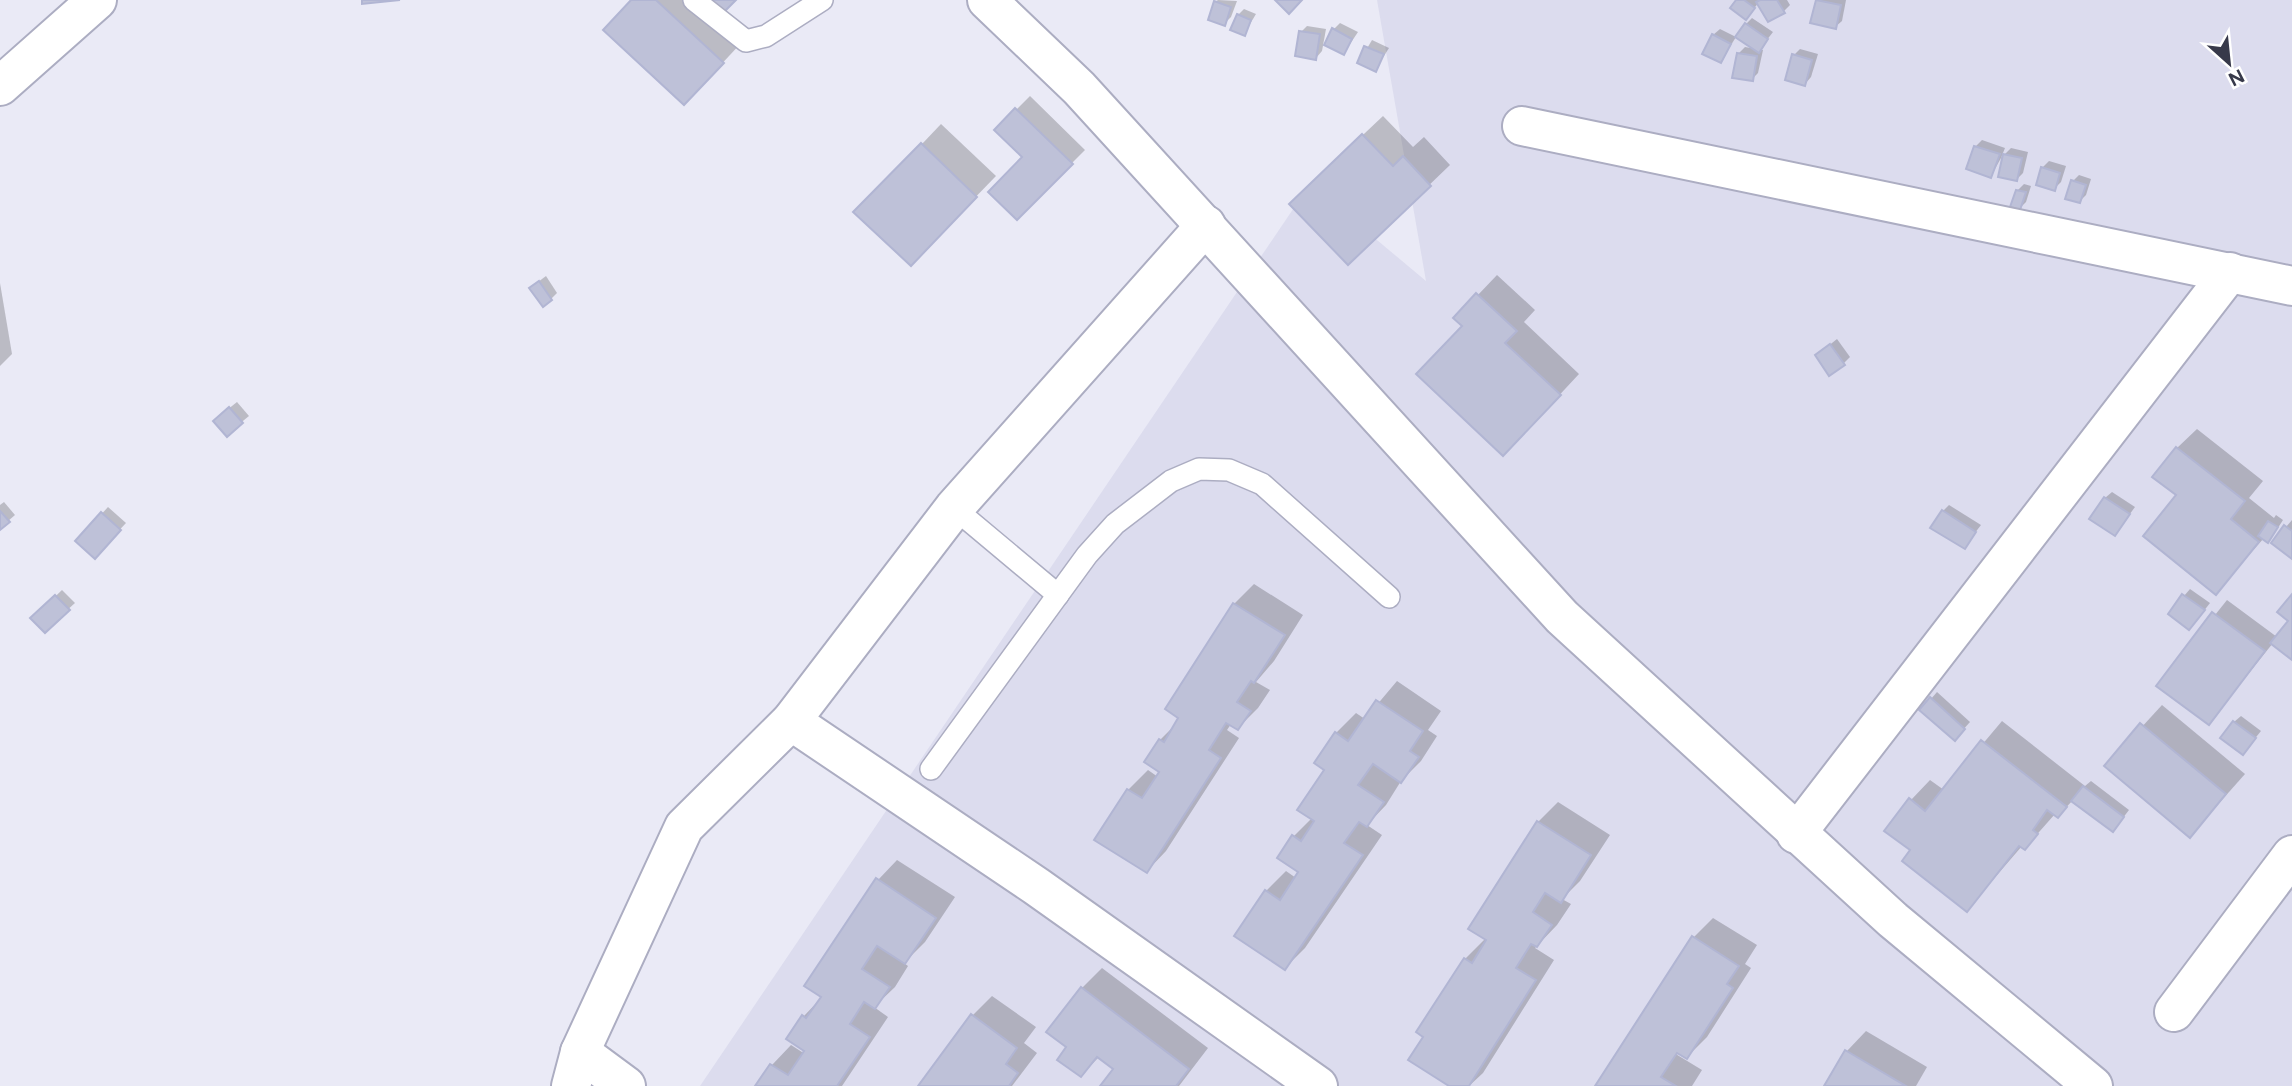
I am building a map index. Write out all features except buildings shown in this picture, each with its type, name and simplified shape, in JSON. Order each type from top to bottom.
[{"type":"street","points":[[0,86],[97,0]]},
{"type":"street","points":[[987,0],[1079,88],[1562,617],[1893,920],[2093,1086]]},
{"type":"street","points":[[1522,126],[2292,286]]},
{"type":"street","points":[[626,1086],[576,1069],[684,827],[791,721],[954,508],[1206,225]]},
{"type":"street","points":[[1796,834],[2230,272]]},
{"type":"street","points":[[791,721],[1036,886],[1318,1086]]},
{"type":"street","points":[[2175,1012],[2292,855]]},
{"type":"lane","points":[[694,0],[746,41],[766,36],[822,0]]},
{"type":"lane","points":[[932,769],[1087,555],[1115,524],[1171,481],[1199,469],[1229,470],[1262,484],[1390,597]]},
{"type":"lane","points":[[954,508],[1058,595]]},
{"type":"shaded area","points":[[1377,0],[2292,0],[2292,1086],[700,1086],[1310,184],[1426,281]]}]
